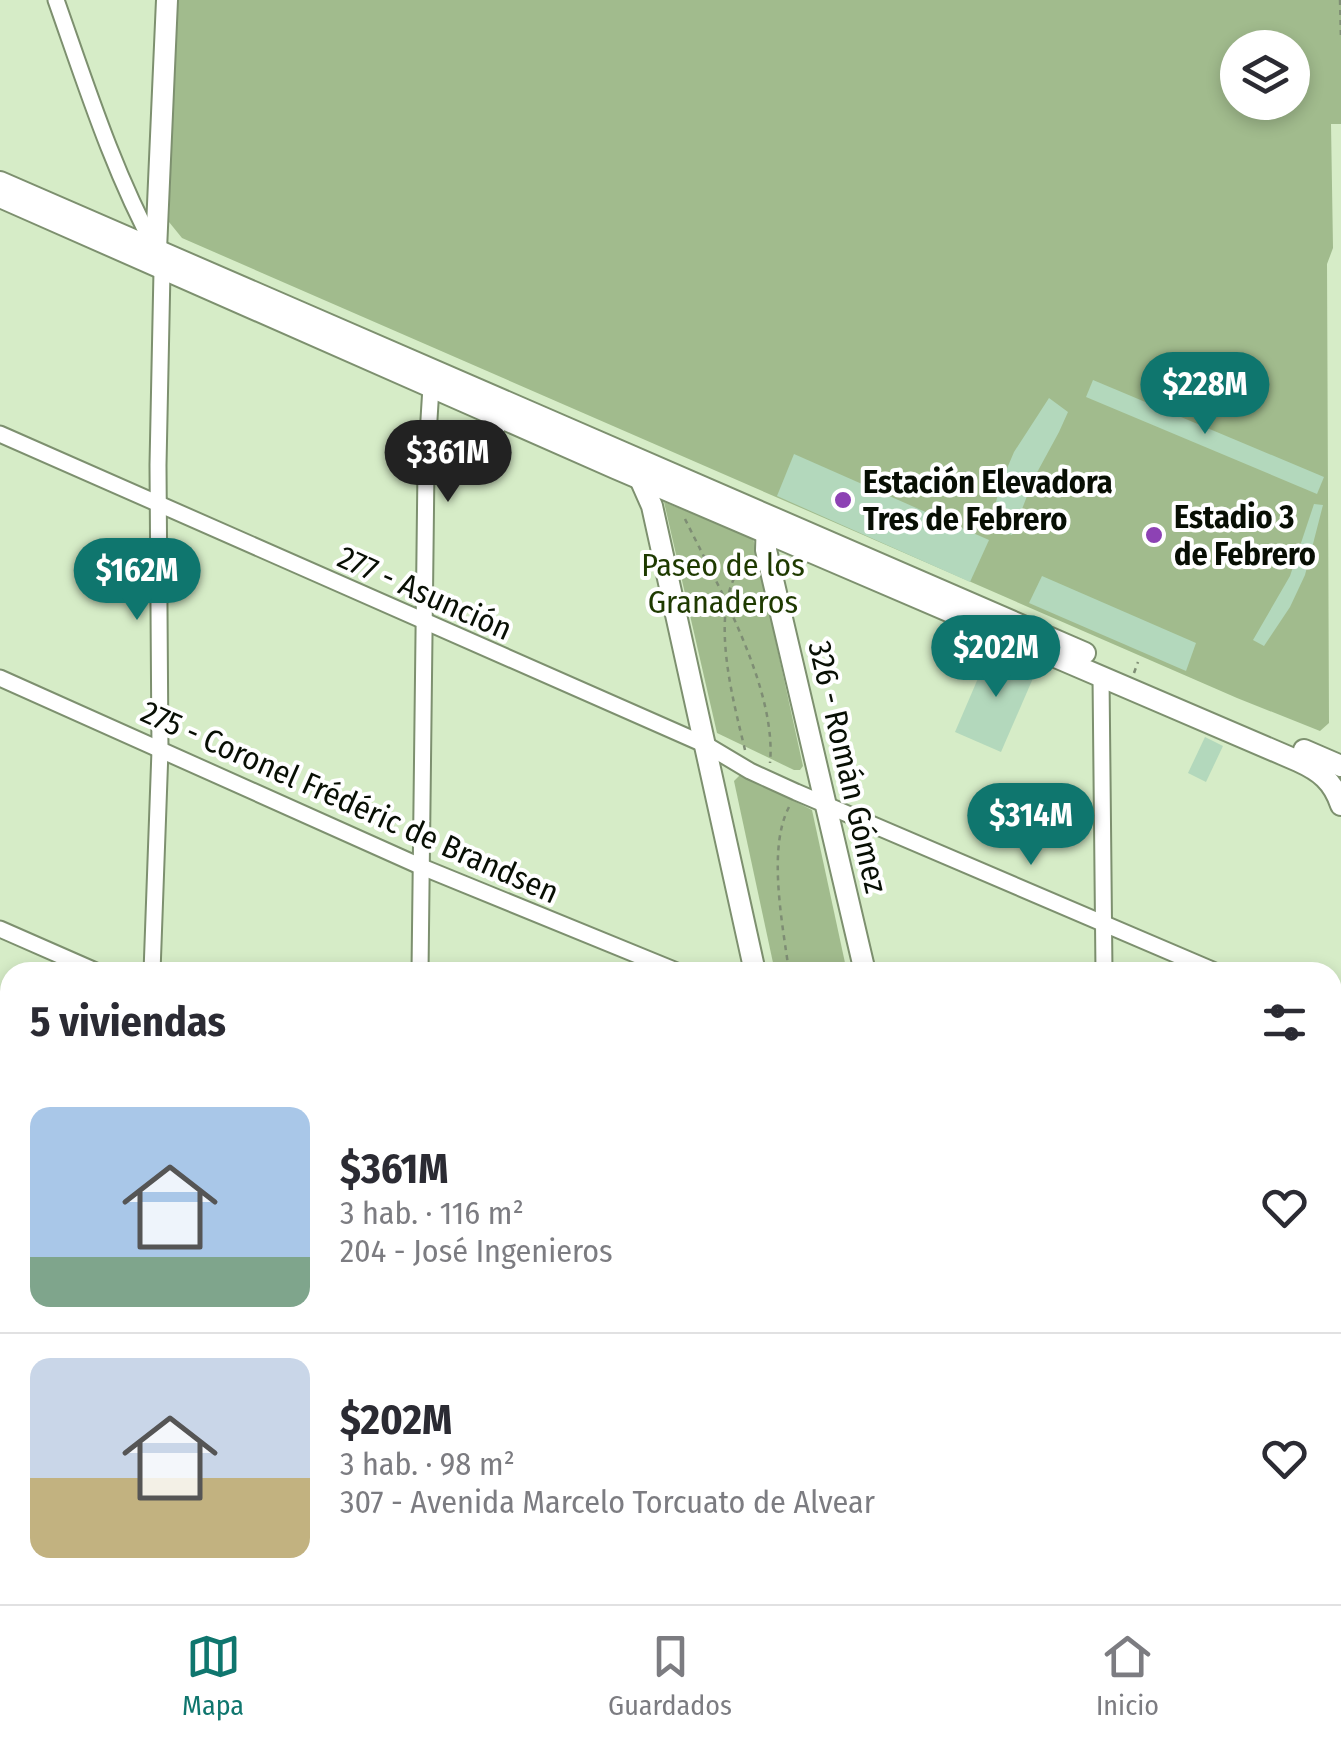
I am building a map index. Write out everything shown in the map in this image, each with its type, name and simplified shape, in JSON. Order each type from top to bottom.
[{"type":"main road","points":[[159,260],[166,0]]},
{"type":"main road","points":[[0,182],[159,260]]},
{"type":"main road","points":[[0,198],[159,260],[435,380],[766,532],[1340,762]]},
{"type":"main road","points":[[435,380],[504,418],[675,494],[1315,769],[1331,782],[1341,805]]},
{"type":"main road","points":[[640,478],[652,506],[708,746],[753,962]]},
{"type":"main road","name":"326 - Román Gómez","points":[[766,532],[863,962]]},
{"type":"street","points":[[56,0],[107,144],[159,260],[160,750],[152,962]]},
{"type":"street","points":[[420,962],[428,444],[435,380]]},
{"type":"street","points":[[428,444],[476,455],[504,418]]},
{"type":"street","name":"277 - Asunción","points":[[0,434],[708,746],[768,780],[1193,962]]},
{"type":"street","points":[[1101,676],[1104,962]]},
{"type":"street","name":"275 - Coronel Frédéric de Brandsen","points":[[0,678],[422,866],[655,962]]},
{"type":"street","points":[[0,929],[75,962]]},
{"type":"path","points":[[1340,0],[1341,40]]},
{"type":"path","points":[[675,494],[728,609],[768,710],[768,780]]},
{"type":"path","points":[[750,771],[726,670],[728,609],[735,570],[751,556],[766,532]]},
{"type":"path","points":[[789,962],[780,901],[779,849],[783,819],[796,792]]},
{"type":"green space","points":[[176,0],[1341,0],[1341,124],[1331,124],[1333,248],[1327,264],[1329,723],[1320,731],[1237,698],[182,238],[169,222]]},
{"type":"green space","name":"Paseo de los Granaderos","points":[[664,502],[753,538],[803,766],[800,770],[717,733]]},
{"type":"green space","points":[[741,774],[812,810],[845,962],[773,962],[734,781]]},
{"type":"building","points":[[1093,380],[1324,477],[1317,494],[1086,397]]},
{"type":"building","points":[[1049,398],[1068,412],[1059,432],[1034,478],[1012,535],[990,528],[1000,485],[1014,452]]},
{"type":"building","points":[[794,454],[989,540],[970,582],[777,496]]},
{"type":"building","points":[[1314,504],[1323,505],[1305,575],[1290,607],[1264,646],[1253,640],[1290,576]]},
{"type":"building","points":[[1042,576],[1196,643],[1186,671],[1029,603]]},
{"type":"building","points":[[991,648],[1037,669],[1001,752],[955,732]]},
{"type":"building","points":[[1205,737],[1223,746],[1206,782],[1188,773]]},
{"type":"place","name":"Estación Elevadora Tres de Febrero","points":[[843,500]]},
{"type":"place","name":"Estadio 3 de Febrero","points":[[1154,535]]}]
